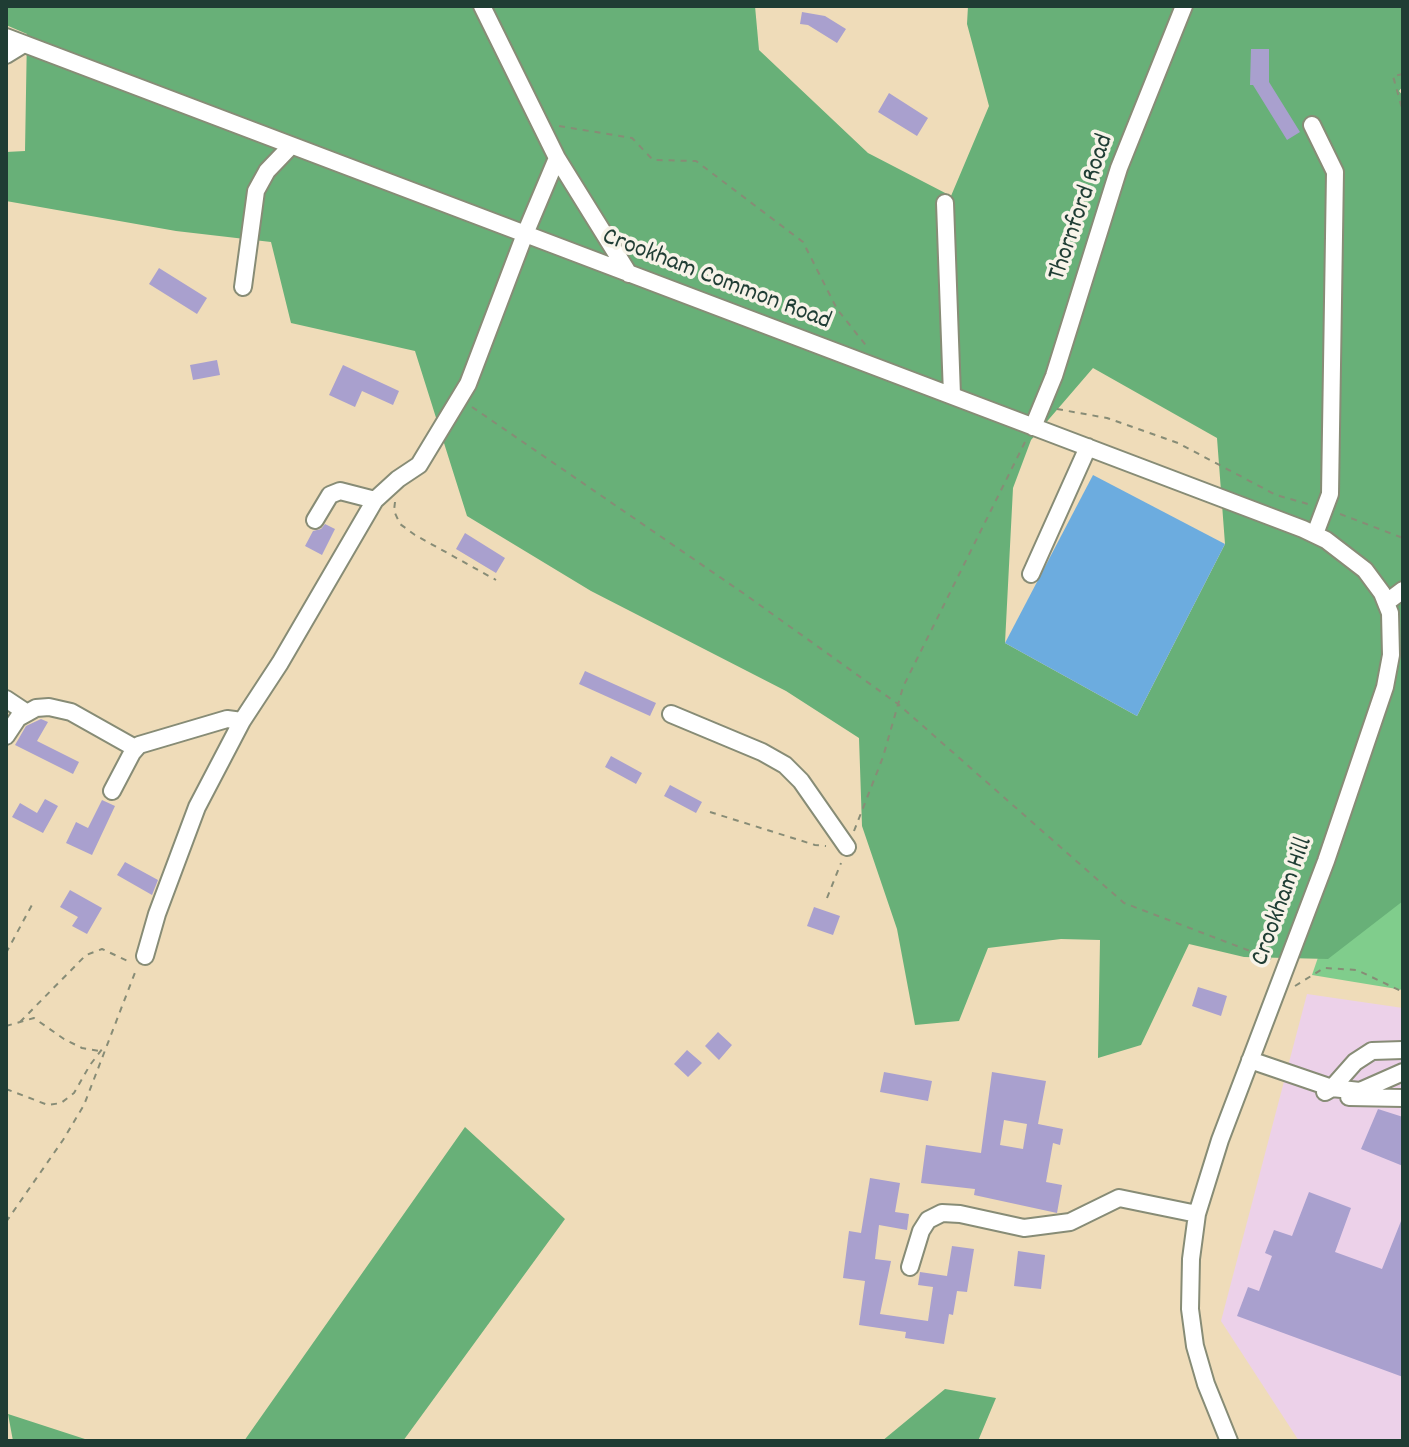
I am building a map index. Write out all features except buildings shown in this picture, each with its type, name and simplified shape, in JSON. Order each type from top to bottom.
[{"type":"street","points":[[482,6],[557,158],[629,274]]},
{"type":"street","name":"Thornford Road","points":[[1033,427],[1054,376],[1119,168],[1184,6]]},
{"type":"street","name":"Crookham Common Road","points":[[6,37],[1315,534],[1347,554],[1365,570],[1387,602]]},
{"type":"street","points":[[6,55],[24,44]]},
{"type":"street","points":[[1312,125],[1335,172],[1330,494],[1315,534]]},
{"type":"street","points":[[243,287],[256,191],[267,171],[291,146]]},
{"type":"street","points":[[145,956],[157,914],[197,807],[242,721],[280,663],[375,500],[419,465],[468,384],[557,158]]},
{"type":"street","points":[[945,203],[952,395]]},
{"type":"street","points":[[1031,574],[1088,447]]},
{"type":"street","points":[[315,520],[330,495],[340,491],[375,500]]},
{"type":"street","points":[[1387,602],[1403,590]]},
{"type":"street","name":"Crookham Hill","points":[[1229,1441],[1206,1384],[1195,1346],[1190,1309],[1191,1259],[1197,1214],[1220,1140],[1326,861],[1385,687],[1392,625],[1387,602]]},
{"type":"street","points":[[6,699],[27,713]]},
{"type":"street","points":[[6,736],[18,718],[36,708],[63,708],[135,748]]},
{"type":"street","points":[[671,714],[762,752],[785,765],[801,781],[847,847]]},
{"type":"street","points":[[112,791],[135,748],[227,719],[242,721]]},
{"type":"street","points":[[1328,1090],[1355,1062],[1372,1051],[1403,1050]]},
{"type":"street","points":[[1249,1063],[1358,1098],[1403,1098]]},
{"type":"street","points":[[1328,1090],[1360,1091],[1403,1072]]},
{"type":"street","points":[[910,1267],[921,1231],[934,1215],[942,1213],[1024,1228],[1054,1225],[1090,1213],[1119,1198],[1197,1214]]},
{"type":"path","points":[[1403,74],[1393,76],[1403,112]]},
{"type":"path","points":[[540,123],[632,138],[653,160],[696,161],[803,242],[837,309],[886,371]]},
{"type":"path","points":[[1403,164],[1403,188]]},
{"type":"path","points":[[460,398],[898,704],[1124,903],[1287,964]]},
{"type":"path","points":[[1041,406],[1107,418],[1164,438],[1276,495],[1325,508],[1403,538]]},
{"type":"path","points":[[827,898],[883,757],[903,687],[1033,427]]},
{"type":"path","points":[[398,479],[394,511],[400,524],[496,580]]},
{"type":"path","points":[[710,812],[815,845],[847,847]]},
{"type":"path","points":[[6,953],[33,903]]},
{"type":"path","points":[[6,1222],[84,1105],[138,965],[102,949],[86,955],[20,1022]]},
{"type":"path","points":[[1274,999],[1324,968],[1357,970],[1403,992]]},
{"type":"path","points":[[7,1027],[34,1018],[64,1039],[82,1048],[101,1052]]},
{"type":"path","points":[[6,1089],[48,1105],[61,1103],[74,1093],[107,1044]]},
{"type":"shaded area","points":[[1307,994],[1403,1008],[1403,1441],[1299,1441],[1221,1321]]},
{"type":"green space","points":[[6,6],[755,6],[759,50],[868,153],[951,196],[989,106],[967,24],[968,6],[1403,6],[1403,86],[1399,91],[1403,96],[1403,901],[1328,959],[1244,957],[1189,944],[1141,1045],[1098,1058],[1100,940],[1061,939],[988,948],[959,1021],[915,1025],[897,929],[862,826],[859,738],[786,691],[591,591],[467,516],[415,351],[291,323],[271,242],[176,231],[6,201],[6,152],[25,151],[27,34],[6,25]],"holes":[[[1093,368],[1217,438],[1225,544],[1137,716],[1005,643],[1013,488],[1031,440]]]},
{"type":"green space","points":[[1403,709],[1403,990],[1312,975]]},
{"type":"green space","points":[[465,1127],[565,1219],[403,1441],[244,1441]]},
{"type":"green space","points":[[945,1389],[996,1398],[978,1441],[882,1441]]},
{"type":"green space","points":[[8,1414],[91,1441],[13,1441]]},
{"type":"water","points":[[1093,475],[1225,544],[1137,716],[1005,643]]}]
